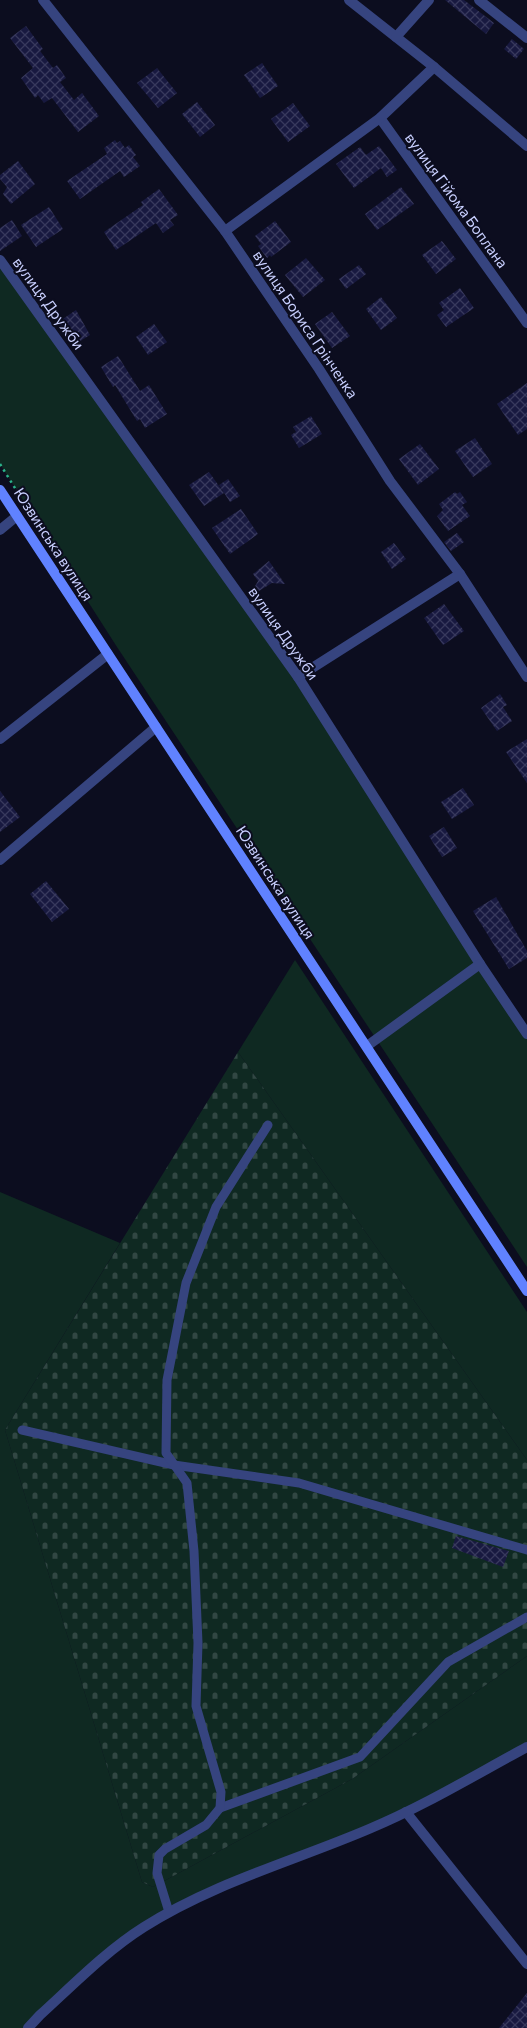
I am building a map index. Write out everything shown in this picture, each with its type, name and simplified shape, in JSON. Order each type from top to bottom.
[{"type":"main road","name":"Юзвинська вулиця","points":[[0,490],[527,1292]]},
{"type":"street","name":"вулиця Бориса Грінченка","points":[[43,0],[225,231],[319,369],[390,481],[460,574],[527,677]]},
{"type":"street","points":[[349,0],[434,67],[527,146]]},
{"type":"street","points":[[396,37],[429,0]]},
{"type":"street","points":[[479,0],[527,38]]},
{"type":"street","points":[[225,231],[380,118],[434,67]]},
{"type":"street","name":"вулиця Гійома Боплана","points":[[380,118],[527,323]]},
{"type":"street","name":"вулиця Дружби","points":[[0,260],[3,272],[298,677],[480,964],[527,1034]]},
{"type":"street","points":[[0,530],[17,516]]},
{"type":"street","points":[[298,677],[460,574]]},
{"type":"street","points":[[0,739],[108,654]]},
{"type":"street","points":[[0,860],[156,727]]},
{"type":"street","points":[[367,1046],[480,964]]},
{"type":"street","points":[[28,2028],[40,2015],[121,1943],[169,1912],[224,1885],[368,1830],[406,1812],[527,1747]]},
{"type":"street","points":[[406,1812],[527,1964]]},
{"type":"lane","points":[[220,1808],[221,1792],[196,1706],[197,1634],[194,1551],[187,1483],[166,1453],[167,1380],[186,1283],[216,1207],[268,1125]]},
{"type":"lane","points":[[22,1430],[174,1465],[299,1483],[527,1550]]},
{"type":"lane","points":[[169,1912],[157,1873],[159,1855],[165,1849],[206,1824],[220,1808],[360,1756],[448,1662],[527,1617]]},
{"type":"green space","points":[[0,260],[298,677],[527,1037],[527,1267],[117,647],[0,464]]},
{"type":"green space","points":[[295,960],[527,1312],[527,1460],[238,1052]]},
{"type":"green space","points":[[238,1052],[527,1460],[527,1656],[352,1779],[153,1887],[142,1882],[5,1430]]},
{"type":"green space","points":[[0,1192],[120,1243],[5,1430],[142,1882],[153,1887],[352,1779],[527,1656],[527,1747],[406,1812],[225,1885],[144,1927],[28,2028],[0,2028]]},
{"type":"building","points":[[445,0],[464,0],[494,23],[486,34]]},
{"type":"building","points":[[26,26],[43,49],[40,51],[53,68],[57,65],[66,78],[60,82],[74,100],[82,93],[99,116],[78,132],[52,98],[44,103],[38,95],[35,98],[21,78],[33,68],[10,38]]},
{"type":"building","points":[[512,39],[524,49],[516,59],[504,49]]},
{"type":"building","points":[[262,63],[278,86],[260,98],[244,75]]},
{"type":"building","points":[[157,68],[177,93],[158,108],[137,83]]},
{"type":"building","points":[[197,102],[215,125],[200,137],[182,114]]},
{"type":"building","points":[[293,103],[310,126],[288,142],[271,119]]},
{"type":"building","points":[[115,140],[117,143],[120,141],[125,148],[129,145],[136,155],[133,157],[140,166],[124,177],[120,171],[80,199],[67,181],[107,154],[104,148]]},
{"type":"building","points":[[379,146],[397,170],[387,177],[381,168],[354,188],[336,164],[360,147],[366,155]]},
{"type":"building","points":[[18,161],[35,184],[11,204],[3,194],[7,187],[0,179],[0,175]]},
{"type":"building","points":[[401,187],[414,204],[377,230],[365,214]]},
{"type":"building","points":[[159,189],[178,215],[170,220],[174,225],[163,233],[156,223],[116,250],[104,232],[143,205],[141,202]]},
{"type":"building","points":[[49,207],[63,229],[36,247],[21,225]]},
{"type":"building","points":[[12,220],[22,236],[0,251],[0,228]]},
{"type":"building","points":[[275,221],[291,242],[267,258],[258,246],[261,244],[255,236]]},
{"type":"building","points":[[442,241],[456,259],[436,274],[422,255]]},
{"type":"building","points":[[306,258],[325,280],[303,297],[285,275]]},
{"type":"building","points":[[359,265],[366,274],[346,289],[339,279]]},
{"type":"building","points":[[460,288],[474,308],[446,327],[437,315],[444,310],[439,303]]},
{"type":"building","points":[[381,297],[397,318],[381,330],[366,309]]},
{"type":"building","points":[[76,310],[90,335],[77,343],[69,331],[64,334],[57,323]]},
{"type":"building","points":[[332,312],[350,336],[332,348],[315,324]]},
{"type":"building","points":[[154,324],[167,342],[148,355],[136,337]]},
{"type":"building","points":[[118,356],[140,391],[149,385],[167,414],[145,428],[140,419],[137,421],[115,385],[113,387],[101,367]]},
{"type":"building","points":[[527,383],[527,429],[518,435],[497,404]]},
{"type":"building","points":[[311,416],[322,434],[299,448],[291,435],[296,432],[293,427]]},
{"type":"building","points":[[475,438],[492,464],[473,477],[455,451]]},
{"type":"building","points":[[420,444],[439,469],[418,485],[399,459]]},
{"type":"building","points":[[209,472],[224,493],[204,506],[189,485]]},
{"type":"building","points":[[228,479],[240,496],[230,502],[219,485]]},
{"type":"building","points":[[455,492],[457,494],[460,492],[467,502],[462,505],[470,516],[448,531],[437,516],[443,510],[439,504]]},
{"type":"building","points":[[241,509],[258,534],[230,554],[212,528]]},
{"type":"building","points":[[457,533],[464,542],[451,551],[444,542]]},
{"type":"building","points":[[394,543],[406,559],[392,569],[381,552]]},
{"type":"building","points":[[269,561],[285,584],[272,583],[249,597],[258,581],[253,574]]},
{"type":"building","points":[[444,604],[464,631],[443,645],[424,618]]},
{"type":"building","points":[[500,694],[507,705],[503,707],[512,721],[497,731],[481,708]]},
{"type":"building","points":[[527,739],[527,783],[506,752]]},
{"type":"building","points":[[463,788],[474,805],[452,819],[441,802]]},
{"type":"building","points":[[0,791],[20,817],[0,832]]},
{"type":"building","points":[[444,827],[457,848],[442,857],[429,836]]},
{"type":"building","points":[[46,881],[69,909],[52,922],[30,894]]},
{"type":"building","points":[[496,897],[527,951],[527,958],[509,969],[473,911]]},
{"type":"building","points":[[456,1536],[509,1551],[503,1567],[452,1548]]},
{"type":"building","points":[[527,1993],[527,2028],[499,2028]]}]
